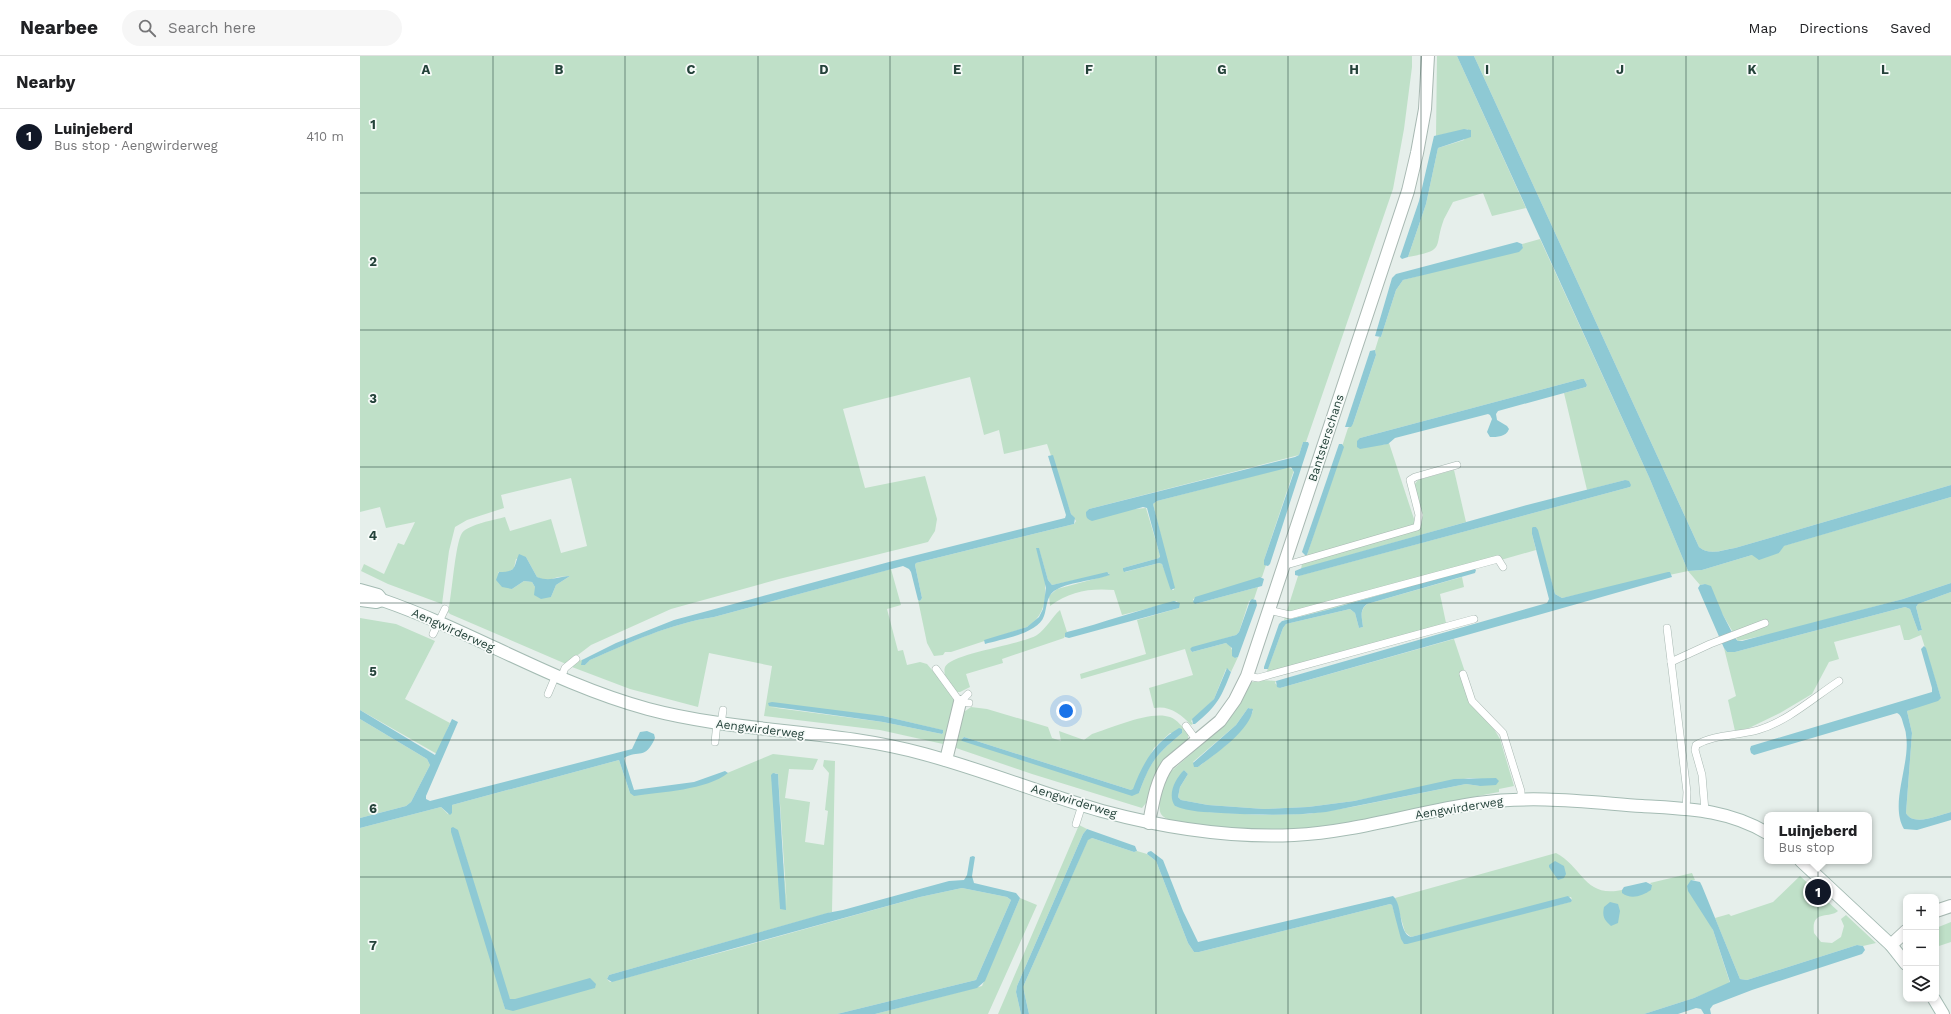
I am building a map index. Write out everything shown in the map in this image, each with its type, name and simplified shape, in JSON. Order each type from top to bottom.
[{"type":"street","name":"Bantsterschans","points":[[1149,823],[1157,788],[1163,772],[1168,764],[1220,721],[1228,711],[1247,676],[1408,192],[1425,109],[1428,56]]},
{"type":"street","name":"Aengwirderweg","points":[[360,590],[378,595],[382,600],[436,629],[642,707],[674,716],[719,724],[874,743],[946,760],[1082,805],[1149,823],[1212,833],[1262,836],[1308,834],[1338,832],[1477,803],[1537,798],[1705,811],[1742,820],[1764,831]]},
{"type":"street","name":"Aengwirderweg","points":[[360,600],[376,602],[382,600]]},
{"type":"street","points":[[946,760],[966,700]]},
{"type":"street","points":[[1804,864],[1891,945],[1903,960]]},
{"type":"street","points":[[1939,910],[1951,906]]},
{"type":"street","points":[[1891,945],[1903,934]]},
{"type":"street","points":[[1936,1002],[1943,1014]]},
{"type":"lane","points":[[1285,561],[1290,564],[1417,527],[1419,514],[1410,480],[1457,465]]},
{"type":"lane","points":[[1268,610],[1290,615],[1498,559],[1502,567]]},
{"type":"lane","points":[[436,629],[445,609]]},
{"type":"lane","points":[[1247,676],[1258,678],[1474,619]]},
{"type":"lane","points":[[1671,662],[1710,644],[1764,623]]},
{"type":"lane","points":[[1666,628],[1687,792],[1686,809]]},
{"type":"lane","points":[[548,694],[565,668],[576,659]]},
{"type":"lane","points":[[939,671],[966,700]]},
{"type":"lane","points":[[1463,674],[1472,702],[1503,733],[1521,792],[1521,799]]},
{"type":"lane","points":[[1705,811],[1702,775],[1695,750],[1696,745],[1707,739],[1741,734],[1775,723],[1839,680]]},
{"type":"lane","points":[[715,742],[723,710]]},
{"type":"lane","points":[[1186,726],[1197,741]]},
{"type":"lane","points":[[1076,824],[1082,805]]},
{"type":"green space","points":[[360,56],[1412,56],[1404,129],[1393,189],[1306,442],[1303,442],[1299,455],[1089,509],[1086,513],[1146,508],[1160,555],[1159,558],[1123,568],[1125,572],[1159,563],[1162,564],[1172,590],[1174,590],[1153,504],[1157,501],[1287,467],[1294,470],[1264,560],[1264,564],[1266,565],[1262,577],[1193,599],[1195,604],[1258,587],[1254,599],[1249,601],[1239,632],[1236,635],[1190,649],[1192,652],[1226,643],[1230,645],[1235,658],[1238,657],[1231,672],[1230,670],[1226,669],[1214,699],[1191,721],[1193,724],[1191,725],[1183,717],[1170,709],[1159,707],[1154,708],[1149,688],[1193,675],[1185,649],[1081,679],[1080,674],[1146,654],[1137,620],[1179,608],[1177,601],[1122,615],[1114,590],[1088,590],[1065,597],[1050,606],[1049,596],[1057,589],[1109,575],[1109,573],[1052,585],[1048,580],[1039,549],[1045,581],[1045,591],[1044,602],[1036,620],[1027,627],[951,652],[945,652],[943,655],[934,656],[927,643],[918,600],[920,601],[922,598],[915,565],[916,563],[1074,524],[1076,521],[1071,514],[1047,444],[1004,454],[999,430],[984,435],[970,377],[843,409],[865,488],[925,476],[937,519],[935,531],[928,542],[779,579],[671,609],[591,645],[566,664],[448,612],[457,548],[462,533],[470,527],[505,517],[510,531],[551,519],[561,553],[587,546],[571,478],[501,495],[504,508],[467,520],[455,527],[449,551],[442,604],[388,584],[361,571],[364,564],[384,574],[398,543],[404,545],[415,522],[386,528],[380,507],[360,512]],"holes":[[[526,557],[537,577],[546,581],[558,577],[570,576],[556,585],[551,597],[535,587],[532,582],[524,581],[512,589],[498,572],[509,572],[514,568],[516,559]]]},
{"type":"green space","points":[[1437,56],[1457,56],[1526,208],[1492,216],[1483,193],[1453,202],[1444,219],[1438,242],[1434,250],[1408,257],[1426,204],[1438,148],[1464,140],[1468,129],[1436,136]]},
{"type":"green space","points":[[1474,56],[1951,56],[1951,485],[1735,548],[1711,552],[1703,550],[1699,547]]},
{"type":"green space","points":[[1540,239],[1649,477],[1688,571],[1562,598],[1555,594],[1536,527],[1532,534],[1536,550],[1327,610],[1284,620],[1298,576],[1630,487],[1625,480],[1587,490],[1564,393],[1586,387],[1587,385],[1584,379],[1581,379],[1360,438],[1383,445],[1389,443],[1415,522],[1414,525],[1304,559],[1305,555],[1307,555],[1348,428],[1353,424],[1376,355],[1375,350],[1379,337],[1381,337],[1396,290],[1403,280],[1523,248],[1522,244]]},
{"type":"green space","points":[[1454,470],[1466,522],[1301,569],[1302,564],[1418,530],[1421,525],[1422,514],[1414,485],[1418,480]]},
{"type":"green space","points":[[1951,497],[1951,583],[1903,599],[1776,633],[1738,641],[1705,584],[1700,585],[1688,571],[1702,570],[1752,555],[1779,553],[1783,546]]},
{"type":"green space","points":[[891,569],[901,605],[887,609],[898,651],[903,650],[907,665],[920,662],[927,664],[953,695],[956,704],[946,743],[943,744],[880,730],[764,716],[772,666],[709,653],[698,707],[630,689],[572,667],[579,661],[584,659],[582,660],[585,665],[590,660],[605,653],[666,629],[697,620],[714,617]],"holes":[[[769,707],[883,716],[942,730],[943,733],[883,722]]]},
{"type":"green space","points":[[1462,577],[1464,587],[1440,594],[1446,623],[1374,645],[1271,673],[1267,671],[1283,628],[1286,624],[1350,609],[1355,613],[1359,628],[1363,627],[1362,612],[1367,604]]},
{"type":"green space","points":[[1951,592],[1951,812],[1920,820],[1909,817],[1906,813],[1912,733],[1907,711],[1941,698],[1921,635],[1909,640],[1904,640],[1900,625],[1834,642],[1839,659],[1829,662],[1812,694],[1780,713],[1749,728],[1735,731],[1728,700],[1736,696],[1724,648],[1727,652],[1735,652],[1905,607],[1910,609],[1918,631],[1922,630],[1916,607],[1918,604]]},
{"type":"green space","points":[[1060,610],[1067,632],[1064,638],[1002,659],[1003,663],[966,674],[970,687],[960,692],[956,692],[948,680],[944,670],[950,662],[973,653],[1029,639],[1043,630]]},
{"type":"green space","points":[[360,618],[396,624],[435,641],[405,699],[450,723],[437,754],[360,710]]},
{"type":"green space","points":[[1454,639],[1478,711],[1494,729],[1500,739],[1514,786],[1499,789],[1499,792],[1377,818],[1352,823],[1303,829],[1266,830],[1215,827],[1180,823],[1168,820],[1164,817],[1161,814],[1159,805],[1168,774],[1216,732],[1248,683],[1262,680],[1276,681],[1275,683],[1280,688]],"holes":[[[1248,708],[1253,711],[1243,728],[1229,742],[1198,767],[1193,762],[1236,725]],[[1184,770],[1188,774],[1180,787],[1178,797],[1181,800],[1208,805],[1264,809],[1308,807],[1354,801],[1469,778],[1482,779],[1480,786],[1466,784],[1352,807],[1308,814],[1263,815],[1207,812],[1175,806],[1174,786]]]},
{"type":"green space","points":[[971,707],[987,709],[1048,727],[1052,738],[1061,741],[1059,731],[1084,740],[1092,734],[1131,721],[1162,715],[1173,718],[1178,722],[1188,733],[1188,740],[1153,781],[1146,803],[1142,808],[1032,774],[956,748],[954,744],[961,714]],"holes":[[[1170,733],[1182,733],[1155,759],[1147,773],[1139,793],[961,740],[964,737],[1133,790],[1154,748]]]},
{"type":"green space","points":[[360,719],[427,759],[430,765],[411,802],[406,806],[360,818]]},
{"type":"green space","points":[[773,754],[818,759],[813,770],[789,769],[785,798],[810,802],[805,842],[824,845],[828,811],[825,810],[829,773],[823,766],[824,760],[835,761],[832,912],[609,975],[607,979],[610,982],[920,897],[962,888],[1007,897],[1011,900],[976,980],[837,1014],[360,1014],[360,828],[441,807],[448,814],[452,805],[619,760],[630,793],[696,786]],"holes":[[[775,773],[778,774],[787,907]],[[458,831],[507,994],[510,999],[515,999],[505,1009]]]},
{"type":"green space","points":[[1079,825],[1087,829],[1083,834],[1017,986],[1016,992],[1021,1014],[998,1014]]},
{"type":"green space","points":[[1092,838],[1134,852],[1137,851],[1147,854],[1156,861],[1188,943],[1194,952],[1390,904],[1392,905],[1404,943],[1570,902],[1572,900],[1571,897],[1411,937],[1405,932],[1395,898],[1556,853],[1565,859],[1585,880],[1599,890],[1622,890],[1622,893],[1652,885],[1650,883],[1692,873],[1695,880],[1691,880],[1713,930],[1730,983],[1694,998],[1644,1014],[1029,1014],[1023,987],[1088,839]]},
{"type":"green space","points":[[1800,876],[1838,911],[1822,916],[1815,921],[1814,933],[1821,942],[1832,943],[1841,937],[1844,926],[1841,919],[1846,915],[1876,943],[1863,946],[1857,945],[1747,980],[1740,979],[1715,918],[1729,914],[1731,916],[1773,902]]},
{"type":"green space","points":[[1020,898],[1037,905],[988,1014],[875,1014],[982,986]]},
{"type":"green space","points":[[1951,922],[1951,942],[1939,946],[1939,927]]},
{"type":"water","points":[[1457,56],[1474,56],[1699,547],[1703,550],[1712,552],[1735,548],[1951,485],[1951,497],[1784,546],[1779,553],[1759,560],[1752,555],[1702,570],[1688,571],[1649,477]]},
{"type":"water","points":[[1464,129],[1471,130],[1471,137],[1438,148],[1426,204],[1408,257],[1402,259],[1400,257],[1419,201],[1434,136]]},
{"type":"water","points":[[1517,242],[1522,244],[1523,248],[1519,252],[1403,280],[1396,290],[1381,337],[1375,336],[1392,278],[1396,274]]},
{"type":"water","points":[[1375,350],[1376,355],[1353,424],[1351,427],[1345,427],[1370,351]]},
{"type":"water","points":[[1584,379],[1587,385],[1586,387],[1498,411],[1496,414],[1497,420],[1509,429],[1506,434],[1501,436],[1490,437],[1487,432],[1492,419],[1488,414],[1395,438],[1388,444],[1360,449],[1357,447],[1357,441],[1360,438]]},
{"type":"water","points":[[1303,442],[1308,442],[1309,444],[1270,564],[1268,566],[1264,565],[1264,560],[1294,472],[1291,467],[1157,501],[1153,504],[1175,588],[1171,590],[1162,564],[1159,563],[1124,572],[1123,570],[1123,568],[1159,558],[1160,556],[1147,508],[1143,507],[1092,521],[1087,517],[1086,512],[1089,509],[1295,457],[1299,455]]},
{"type":"water","points":[[1339,444],[1342,444],[1344,447],[1307,555],[1305,555],[1302,552]]},
{"type":"water","points":[[1053,455],[1071,514],[1075,518],[1074,524],[916,563],[915,565],[922,598],[920,601],[918,600],[911,572],[903,566],[714,617],[681,624],[635,640],[590,660],[585,665],[581,665],[582,660],[616,643],[674,620],[889,562],[1065,518],[1066,515],[1048,456]]},
{"type":"water","points":[[1625,480],[1629,481],[1631,485],[1630,487],[1299,576],[1295,575],[1295,571],[1302,568],[1527,505]]},
{"type":"water","points":[[1533,527],[1536,527],[1538,530],[1555,594],[1562,598],[1668,572],[1670,572],[1672,577],[1280,688],[1277,687],[1276,681],[1547,603],[1549,599],[1532,534]]},
{"type":"water","points":[[1036,548],[1039,548],[1048,580],[1052,585],[1107,572],[1110,575],[1059,588],[1049,596],[1044,616],[1034,627],[1018,635],[985,644],[984,640],[1027,627],[1039,617],[1043,609],[1046,588]]},
{"type":"water","points":[[519,554],[526,557],[537,577],[549,579],[570,576],[556,585],[551,597],[541,599],[534,595],[535,587],[532,582],[524,581],[512,589],[502,587],[496,580],[499,572],[512,570]]},
{"type":"water","points":[[1474,568],[1476,570],[1475,573],[1367,604],[1364,606],[1362,612],[1363,627],[1359,628],[1355,613],[1350,609],[1286,624],[1283,628],[1268,669],[1264,669],[1279,624],[1282,621],[1327,610]]},
{"type":"water","points":[[1260,577],[1264,579],[1262,586],[1195,604],[1193,602],[1195,597]]},
{"type":"water","points":[[1951,583],[1951,592],[1918,604],[1916,607],[1922,630],[1918,631],[1910,609],[1905,607],[1735,652],[1727,652],[1724,648],[1698,588],[1700,585],[1705,584],[1711,586],[1723,615],[1735,638],[1738,641],[1742,641],[1903,599]]},
{"type":"water","points":[[1252,599],[1256,600],[1257,605],[1238,657],[1235,658],[1232,656],[1232,648],[1226,643],[1192,652],[1190,649],[1192,647],[1236,635],[1239,632]]},
{"type":"water","points":[[1174,601],[1180,603],[1179,608],[1069,638],[1065,637],[1065,633],[1067,632]]},
{"type":"water","points":[[1924,646],[1926,648],[1941,698],[1938,701],[1907,711],[1912,733],[1906,813],[1909,817],[1920,820],[1951,812],[1951,820],[1917,830],[1904,829],[1900,819],[1899,796],[1907,746],[1905,729],[1901,717],[1897,713],[1754,755],[1751,753],[1751,746],[1932,692],[1921,649]]},
{"type":"water","points":[[1227,668],[1231,672],[1218,701],[1202,718],[1193,724],[1192,719],[1214,699]]},
{"type":"water","points":[[772,702],[883,716],[943,730],[943,733],[883,722],[769,706],[768,703]]},
{"type":"water","points":[[1248,708],[1253,709],[1246,726],[1239,734],[1198,767],[1194,767],[1193,763],[1236,725]]},
{"type":"water","points":[[360,710],[435,755],[452,719],[458,722],[426,796],[426,799],[430,801],[632,749],[640,732],[647,731],[654,734],[655,738],[648,750],[624,758],[634,790],[694,782],[725,771],[728,773],[719,779],[696,787],[634,796],[630,793],[619,760],[452,805],[452,813],[450,815],[441,807],[360,828],[360,818],[406,806],[411,802],[430,765],[427,759],[360,719]]},
{"type":"water","points":[[1179,728],[1182,729],[1182,733],[1155,759],[1147,773],[1139,793],[1132,796],[961,740],[964,737],[1131,790],[1133,789],[1150,754],[1163,740]]},
{"type":"water","points":[[1184,770],[1188,774],[1180,787],[1178,797],[1181,800],[1208,805],[1264,809],[1308,807],[1354,801],[1454,779],[1496,778],[1499,781],[1496,785],[1480,786],[1466,784],[1326,812],[1287,815],[1247,814],[1198,811],[1175,806],[1172,797],[1173,787]]},
{"type":"water","points":[[773,773],[778,774],[786,910],[780,909],[771,775]]},
{"type":"water","points":[[453,827],[458,830],[510,999],[515,999],[590,978],[596,984],[595,988],[513,1011],[505,1009],[451,832],[451,828]]},
{"type":"water","points":[[1087,829],[1135,846],[1137,851],[1134,852],[1092,838],[1088,840],[1023,987],[1029,1014],[1021,1014],[1016,992],[1017,986],[1083,834]]},
{"type":"water","points":[[1151,851],[1163,860],[1183,911],[1198,942],[1393,896],[1398,905],[1404,930],[1411,937],[1568,896],[1572,900],[1571,902],[1407,944],[1404,944],[1401,939],[1392,905],[1390,904],[1194,952],[1188,943],[1156,861],[1147,854]]},
{"type":"water","points":[[970,857],[975,857],[972,876],[974,883],[1016,893],[1020,898],[985,981],[977,988],[875,1014],[837,1014],[976,980],[1011,900],[1007,897],[962,888],[920,897],[612,982],[607,979],[609,975],[827,913],[949,881],[964,880],[967,875]]},
{"type":"water","points":[[1555,861],[1564,866],[1566,874],[1564,878],[1558,880],[1549,867],[1549,865]]},
{"type":"water","points":[[1691,880],[1700,882],[1702,886],[1740,979],[1747,980],[1857,945],[1863,946],[1865,950],[1862,954],[1752,990],[1713,1005],[1710,1009],[1711,1014],[1704,1014],[1701,1009],[1696,1008],[1678,1014],[1644,1014],[1694,998],[1730,982],[1713,930],[1688,891],[1687,886]]},
{"type":"water","points":[[1646,882],[1652,885],[1651,890],[1644,894],[1633,897],[1622,893],[1624,887]]},
{"type":"water","points":[[1610,902],[1618,904],[1620,911],[1618,923],[1611,926],[1605,920],[1603,915],[1604,907]]},
{"type":"place","name":"Luinjeberd","points":[[1818,892]]}]
